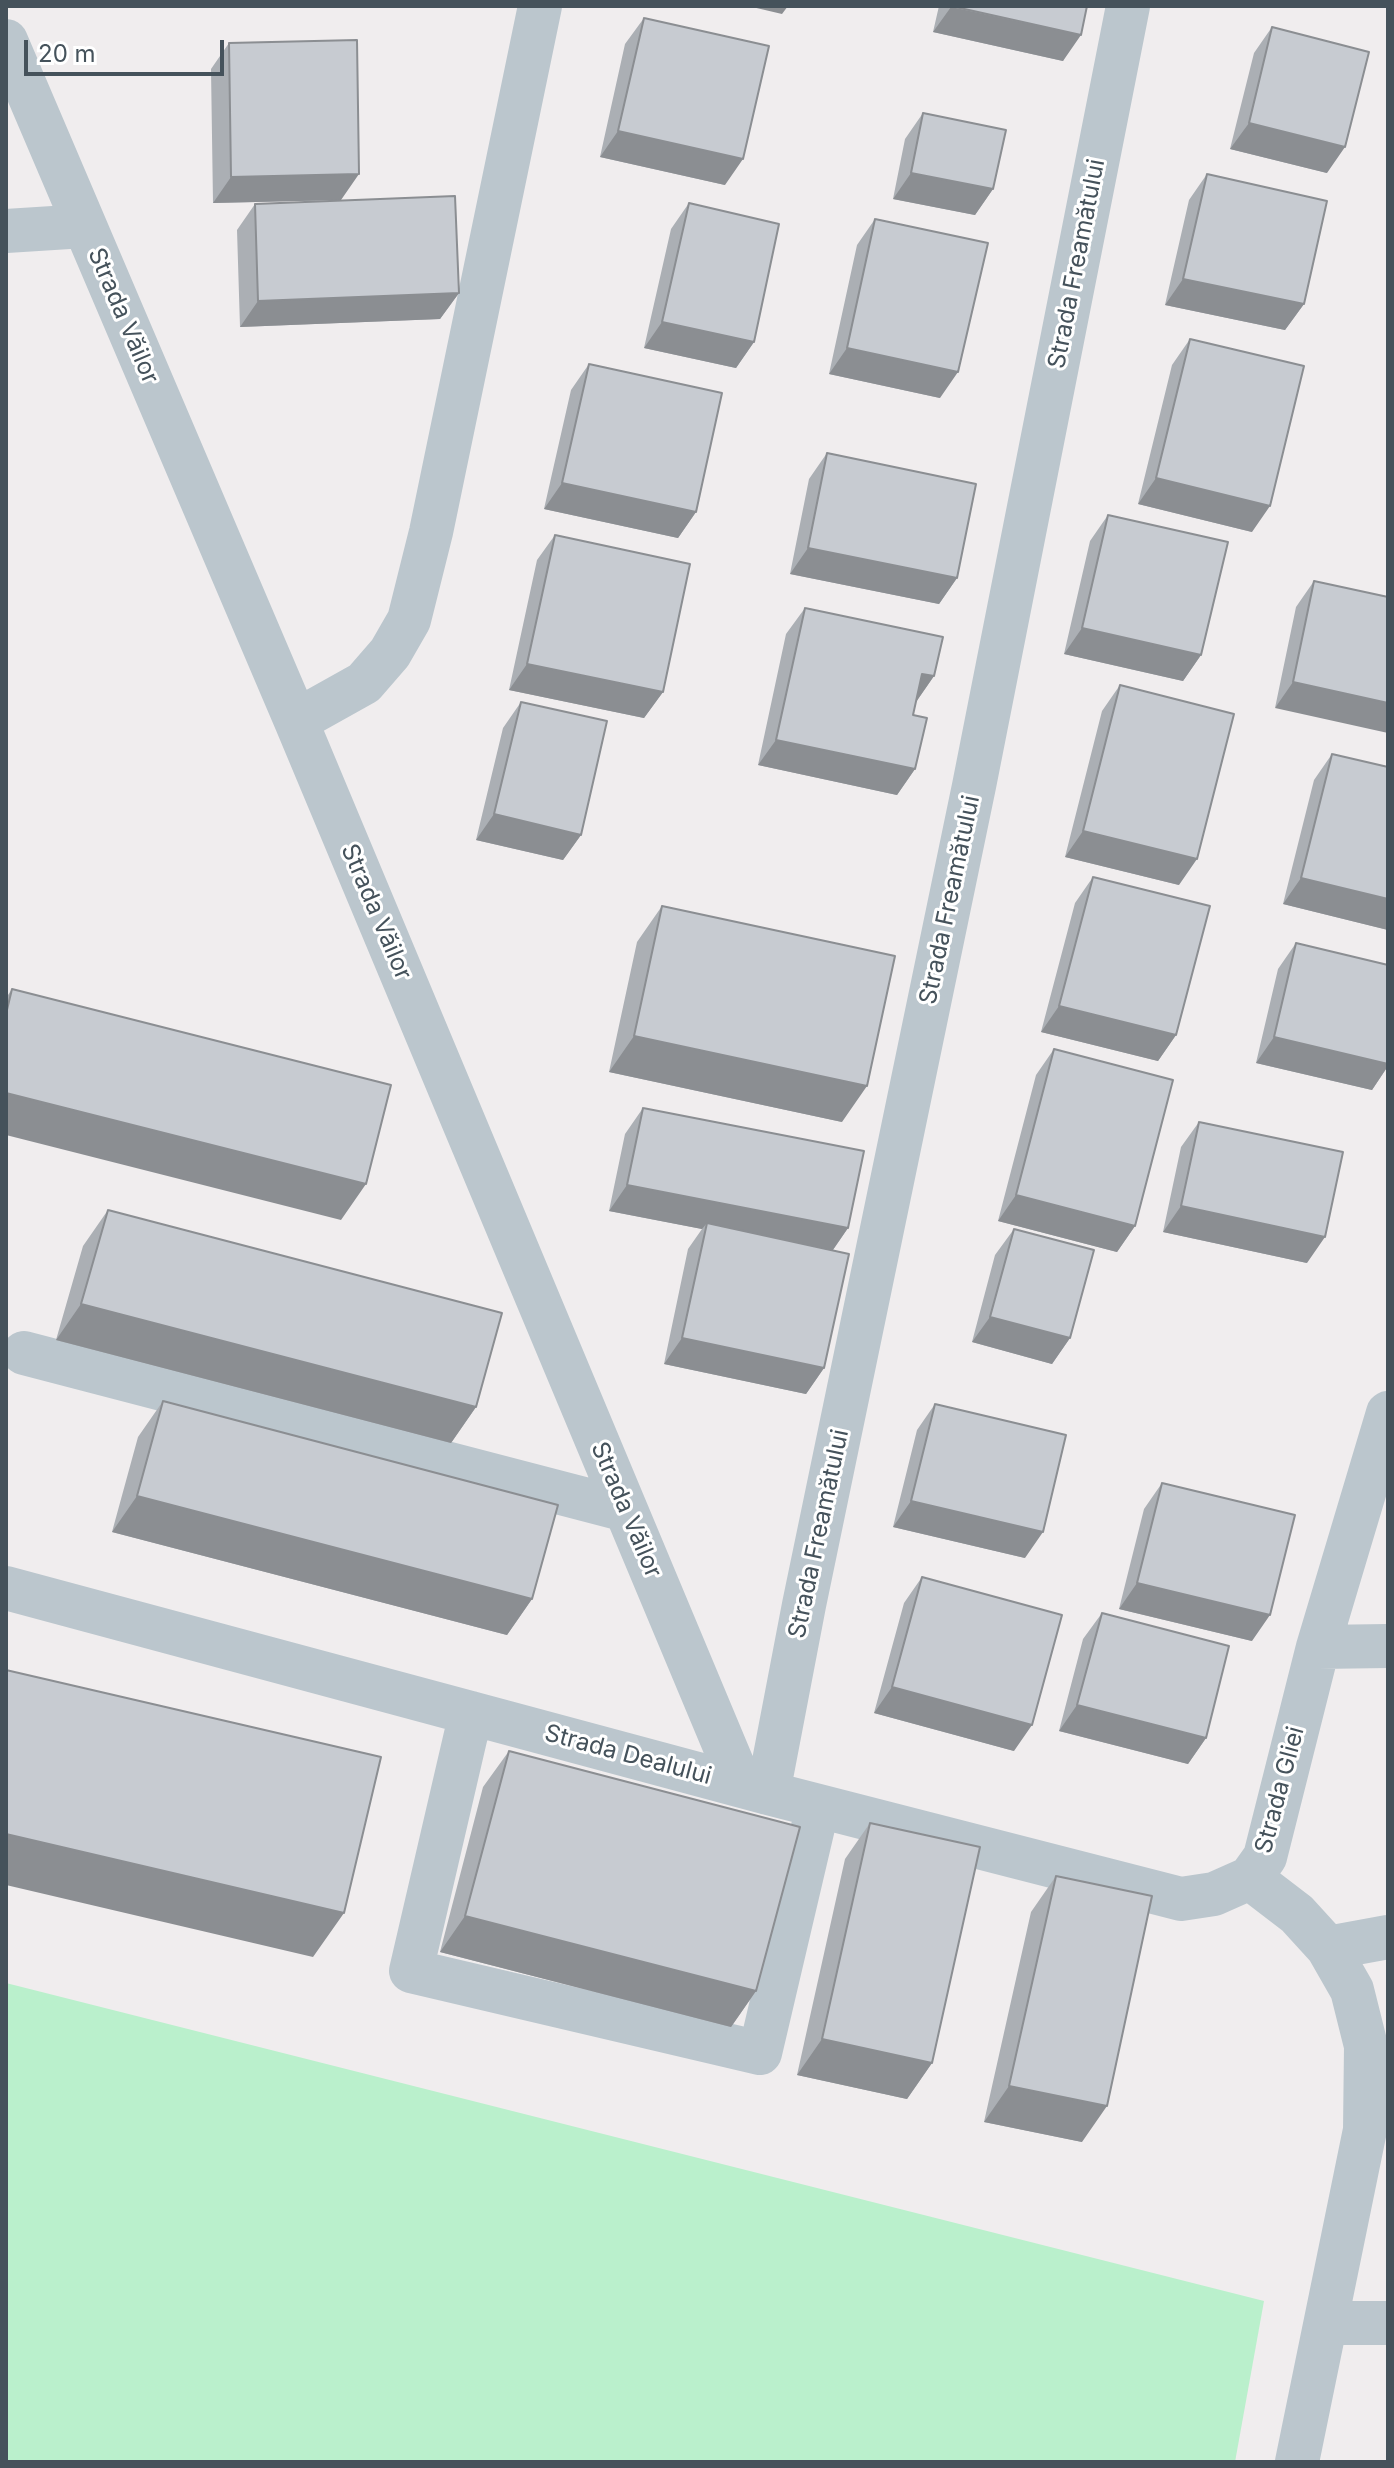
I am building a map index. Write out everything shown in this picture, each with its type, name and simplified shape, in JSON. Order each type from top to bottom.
[{"type":"street","points":[[296,721],[364,683],[390,653],[409,620],[431,532],[540,6]]},
{"type":"street","name":"Strada Freamătului","points":[[755,1789],[804,1605],[974,786],[1128,6]]},
{"type":"street","name":"Strada Văilor","points":[[6,41],[296,721],[626,1510],[755,1789]]},
{"type":"street","points":[[6,231],[85,226]]},
{"type":"street","points":[[24,1353],[626,1510]]},
{"type":"street","name":"Strada Gliei","points":[[1297,2462],[1365,2130],[1366,2046],[1352,1990],[1328,1948],[1297,1914],[1250,1878],[1265,1857],[1318,1647],[1388,1413]]},
{"type":"street","name":"Strada Dealului","points":[[6,1588],[818,1806],[1181,1899],[1214,1894],[1250,1878]]},
{"type":"street","points":[[1318,1647],[1388,1646]]},
{"type":"street","points":[[471,1713],[411,1971],[760,2053],[818,1806]]},
{"type":"street","points":[[1328,1948],[1388,1937]]},
{"type":"street","points":[[1326,2323],[1388,2323]]},
{"type":"green space","points":[[6,1983],[1264,2301],[1235,2462],[6,2462]]},
{"type":"building","points":[[951,6],[1087,6],[1081,35]]},
{"type":"building","points":[[644,18],[769,46],[743,159],[618,131]]},
{"type":"building","points":[[1272,27],[1369,52],[1345,147],[1249,123]]},
{"type":"building","points":[[357,40],[359,174],[231,177],[229,43]]},
{"type":"building","points":[[923,113],[1006,130],[993,189],[911,173]]},
{"type":"building","points":[[1207,174],[1327,201],[1304,304],[1183,279]]},
{"type":"building","points":[[455,196],[459,293],[258,301],[255,204]]},
{"type":"building","points":[[689,203],[779,224],[754,342],[662,322]]},
{"type":"building","points":[[875,219],[988,243],[958,372],[847,348]]},
{"type":"building","points":[[1190,339],[1304,366],[1270,506],[1156,478]]},
{"type":"building","points":[[589,364],[722,393],[696,512],[562,483]]},
{"type":"building","points":[[827,453],[976,484],[957,578],[808,548]]},
{"type":"building","points":[[1108,515],[1228,542],[1201,655],[1082,628]]},
{"type":"building","points":[[555,535],[690,564],[663,692],[527,664]]},
{"type":"building","points":[[1314,581],[1388,597],[1388,703],[1293,682]]},
{"type":"building","points":[[805,608],[943,637],[934,676],[922,674],[913,715],[927,718],[915,769],[776,740]]},
{"type":"building","points":[[1120,685],[1234,714],[1197,859],[1083,831]]},
{"type":"building","points":[[521,702],[607,721],[581,835],[494,814]]},
{"type":"building","points":[[1332,754],[1388,767],[1388,899],[1301,878]]},
{"type":"building","points":[[1093,877],[1210,906],[1176,1035],[1059,1006]]},
{"type":"building","points":[[662,906],[895,956],[867,1086],[634,1036]]},
{"type":"building","points":[[1296,943],[1388,965],[1388,1064],[1274,1037]]},
{"type":"building","points":[[12,989],[391,1085],[366,1184],[6,1093],[6,1014]]},
{"type":"building","points":[[1054,1049],[1173,1080],[1135,1226],[1016,1195]]},
{"type":"building","points":[[643,1108],[864,1151],[848,1228],[627,1185]]},
{"type":"building","points":[[1199,1122],[1343,1152],[1325,1237],[1181,1206]]},
{"type":"building","points":[[108,1210],[502,1313],[476,1407],[81,1304]]},
{"type":"building","points":[[707,1223],[849,1254],[824,1368],[682,1338]]},
{"type":"building","points":[[1014,1229],[1094,1250],[1070,1338],[990,1317]]},
{"type":"building","points":[[163,1401],[558,1505],[532,1599],[137,1496]]},
{"type":"building","points":[[935,1404],[1066,1435],[1043,1532],[911,1501]]},
{"type":"building","points":[[1162,1483],[1295,1515],[1270,1615],[1137,1583]]},
{"type":"building","points":[[922,1577],[1062,1615],[1032,1725],[892,1687]]},
{"type":"building","points":[[1102,1613],[1229,1646],[1206,1738],[1077,1705]]},
{"type":"building","points":[[6,1670],[381,1757],[344,1913],[6,1834]]},
{"type":"building","points":[[509,1751],[800,1827],[756,1991],[465,1916]]},
{"type":"building","points":[[870,1823],[980,1847],[932,2063],[822,2039]]},
{"type":"building","points":[[1056,1876],[1152,1896],[1107,2106],[1009,2086]]}]
